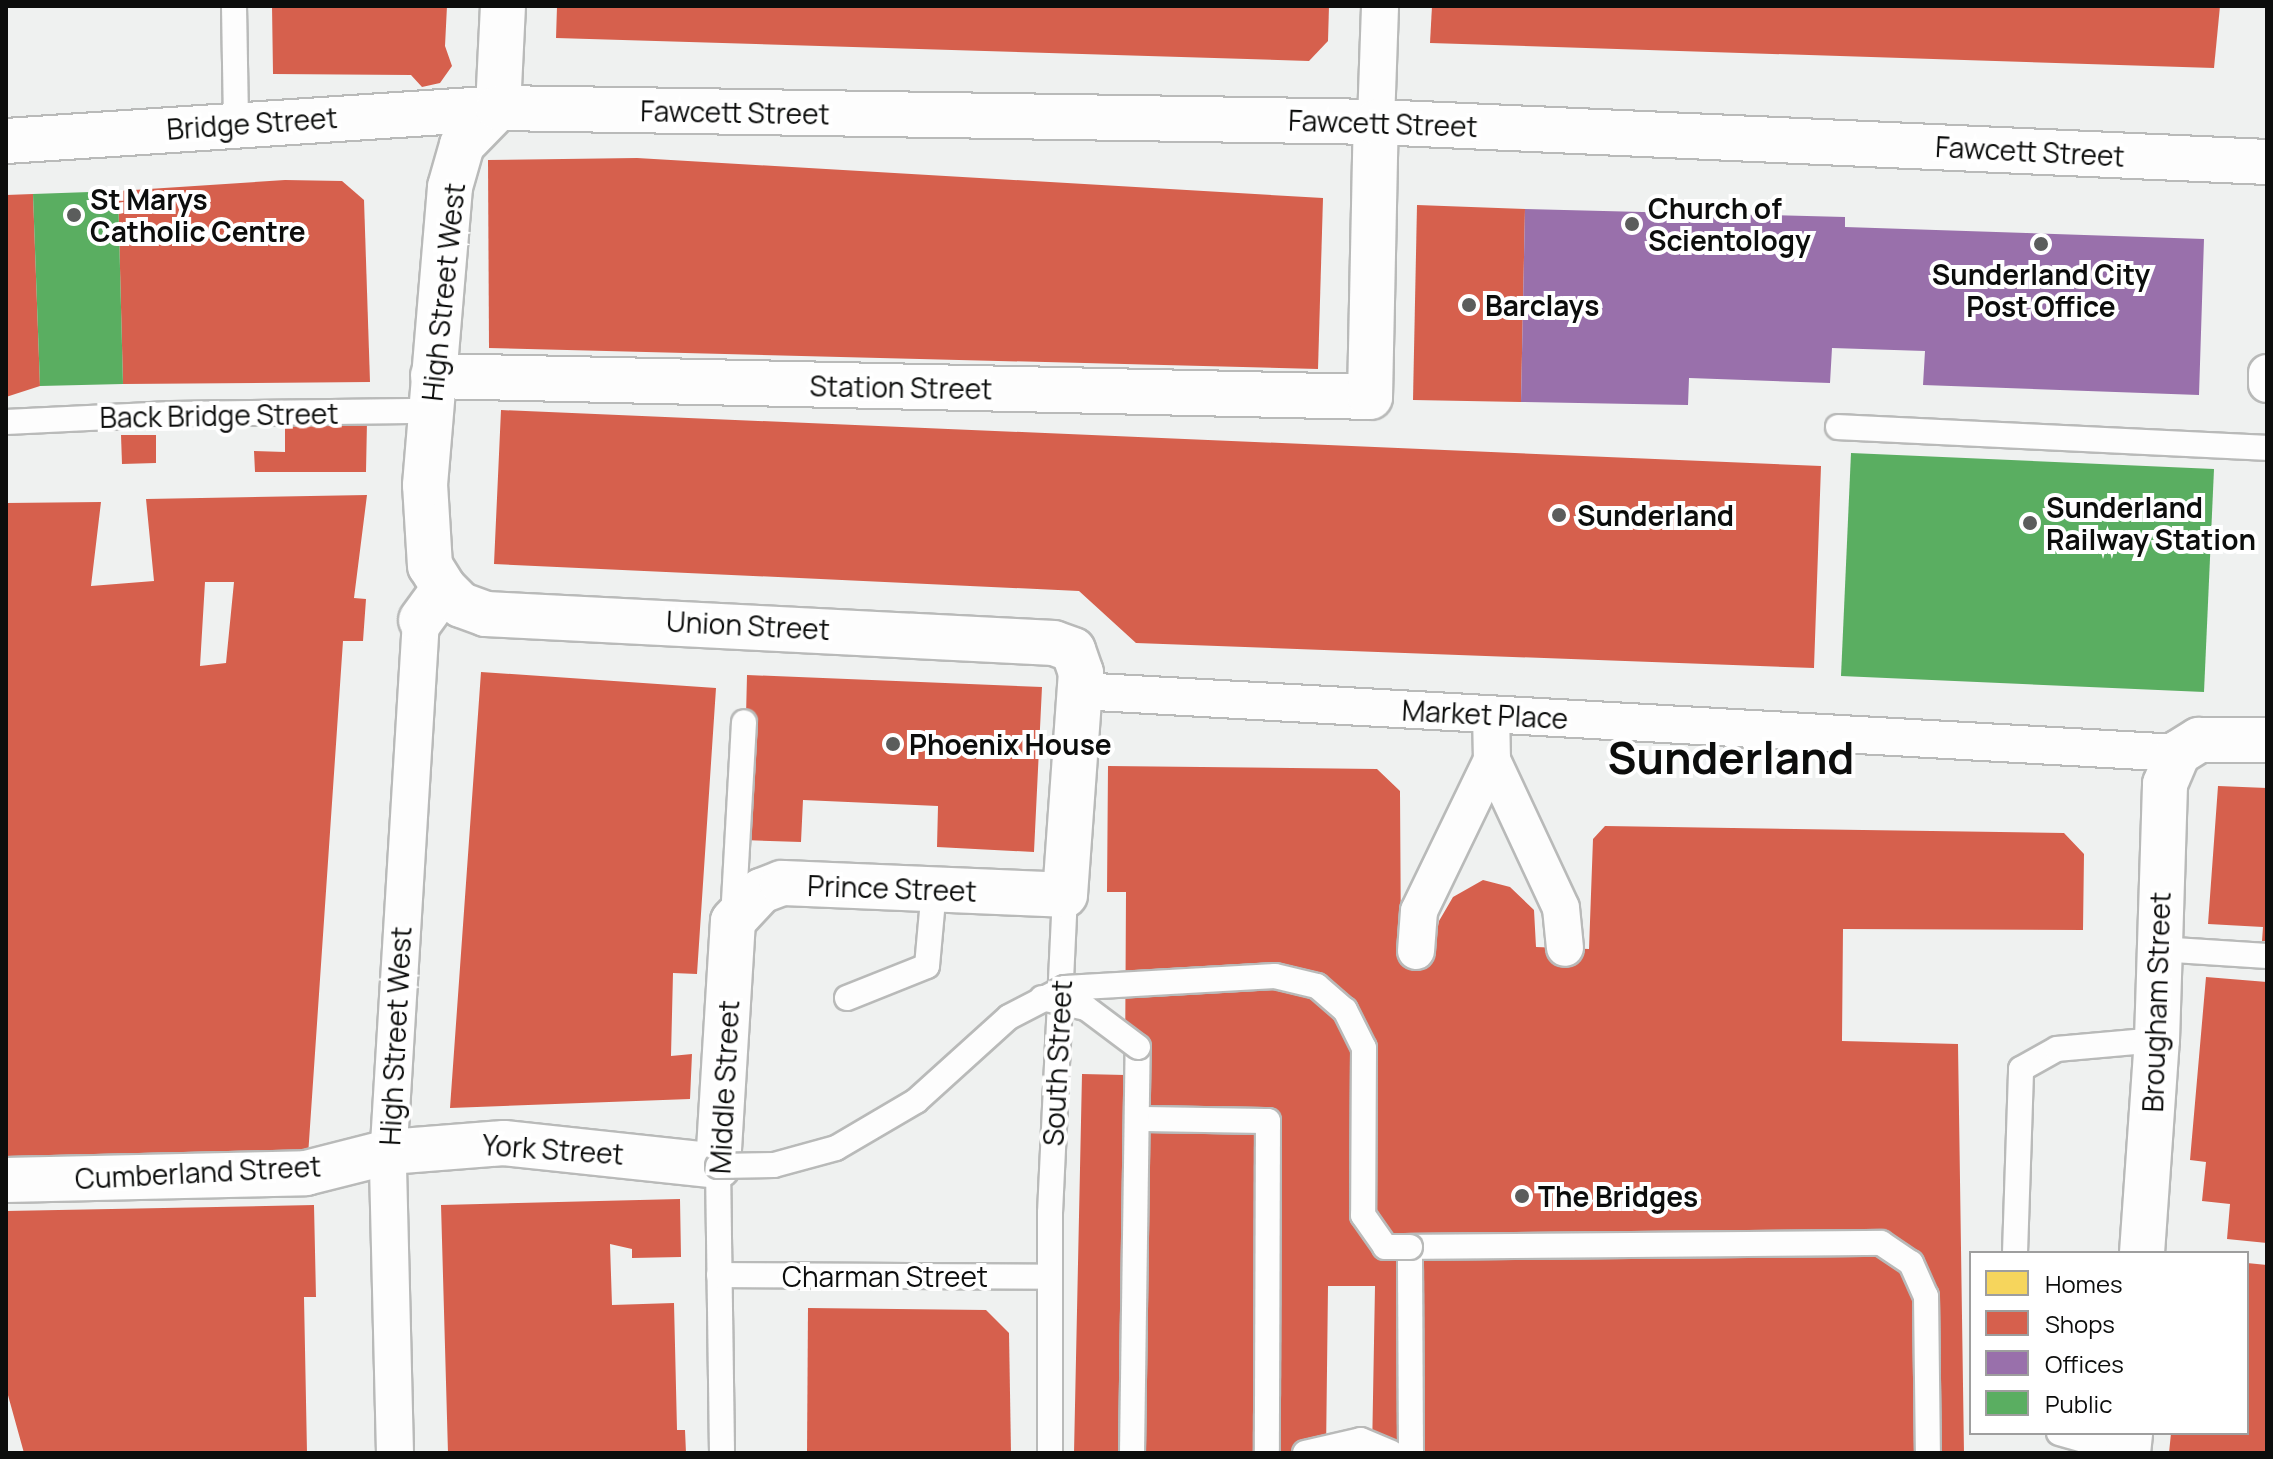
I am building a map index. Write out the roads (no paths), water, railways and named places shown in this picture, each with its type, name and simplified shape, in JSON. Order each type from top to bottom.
[{"type":"street","points":[[498,108],[503,6]]},
{"type":"street","points":[[1376,122],[1380,6]]},
{"type":"street","name":"Bridge Street","points":[[6,141],[498,108]]},
{"type":"street","name":"Fawcett Street","points":[[498,108],[1376,122],[2267,162]]},
{"type":"street","name":"High Street West","points":[[395,1453],[389,1152],[432,604],[425,485],[450,187],[462,145],[498,108]]},
{"type":"street","name":"Station Street","points":[[432,394],[1370,397],[1376,122]]},
{"type":"street","points":[[2267,373],[2267,384]]},
{"type":"street","name":"Union Street","points":[[432,604],[461,605],[486,614],[1054,643],[1073,650],[1080,682]]},
{"type":"street","name":"Market Place","points":[[1080,682],[1491,714],[2178,753]]},
{"type":"street","name":"South Street","points":[[1065,895],[1080,682]]},
{"type":"street","points":[[1491,714],[1492,760],[1561,908],[1565,948]]},
{"type":"street","points":[[2178,753],[2199,740],[2267,740]]},
{"type":"street","name":"Brougham Street","points":[[2142,1251],[2157,1040],[2165,784],[2178,753]]},
{"type":"street","points":[[1416,951],[1419,911],[1492,760]]},
{"type":"street","name":"Prince Street","points":[[733,921],[761,891],[782,883],[1065,895]]},
{"type":"street","name":"Middle Street","points":[[718,1166],[733,921]]},
{"type":"street","name":"York Street","points":[[389,1152],[504,1143],[718,1166]]},
{"type":"street","name":"Cumberland Street","points":[[6,1180],[306,1173],[389,1152]]},
{"type":"lane","points":[[234,6],[236,124]]},
{"type":"lane","name":"Back Bridge Street","points":[[6,422],[432,394]]},
{"type":"lane","points":[[1838,427],[2267,448]]},
{"type":"lane","name":"Middle Street","points":[[733,921],[744,722]]},
{"type":"lane","points":[[847,998],[927,966],[934,889]]},
{"type":"lane","name":"South Street","points":[[1050,1453],[1050,1277],[1065,895]]},
{"type":"lane","points":[[2159,949],[2267,956]]},
{"type":"lane","points":[[718,1166],[786,1161],[836,1148],[885,1123],[916,1101],[1009,1017],[1065,988],[1257,977],[1317,986],[1345,1010],[1364,1048],[1363,1215],[1385,1247],[1881,1243],[1911,1263],[1926,1296],[1928,1453]]},
{"type":"lane","points":[[1042,998],[1086,1008],[1138,1047],[1141,1119],[1132,1453]]},
{"type":"lane","points":[[2015,1251],[2021,1069],[2057,1049],[2157,1040]]},
{"type":"lane","points":[[1141,1119],[1268,1121],[1267,1443]]},
{"type":"lane","name":"Middle Street","points":[[718,1166],[722,1453]]},
{"type":"lane","points":[[1410,1247],[1411,1453]]},
{"type":"lane","name":"Charman Street","points":[[719,1275],[1050,1277]]},
{"type":"lane","points":[[2066,1435],[2128,1453]]},
{"type":"lane","points":[[1305,1453],[1361,1440],[1391,1453]]},
{"type":"place","name":"St Marys Catholic Centre","points":[[74,215]]},
{"type":"place","name":"Church of Scientology","points":[[1632,224]]},
{"type":"place","name":"Sunderland City Post Office","points":[[2041,244]]},
{"type":"place","name":"Barclays","points":[[1469,305]]},
{"type":"place","name":"Sunderland","points":[[1559,515]]},
{"type":"place","name":"Sunderland Railway Station","points":[[2030,523]]},
{"type":"place","name":"Phoenix House","points":[[893,744]]},
{"type":"place","name":"The Bridges","points":[[1522,1196]]},
{"type":"district","name":"Sunderland","points":[[1731,757]]}]
